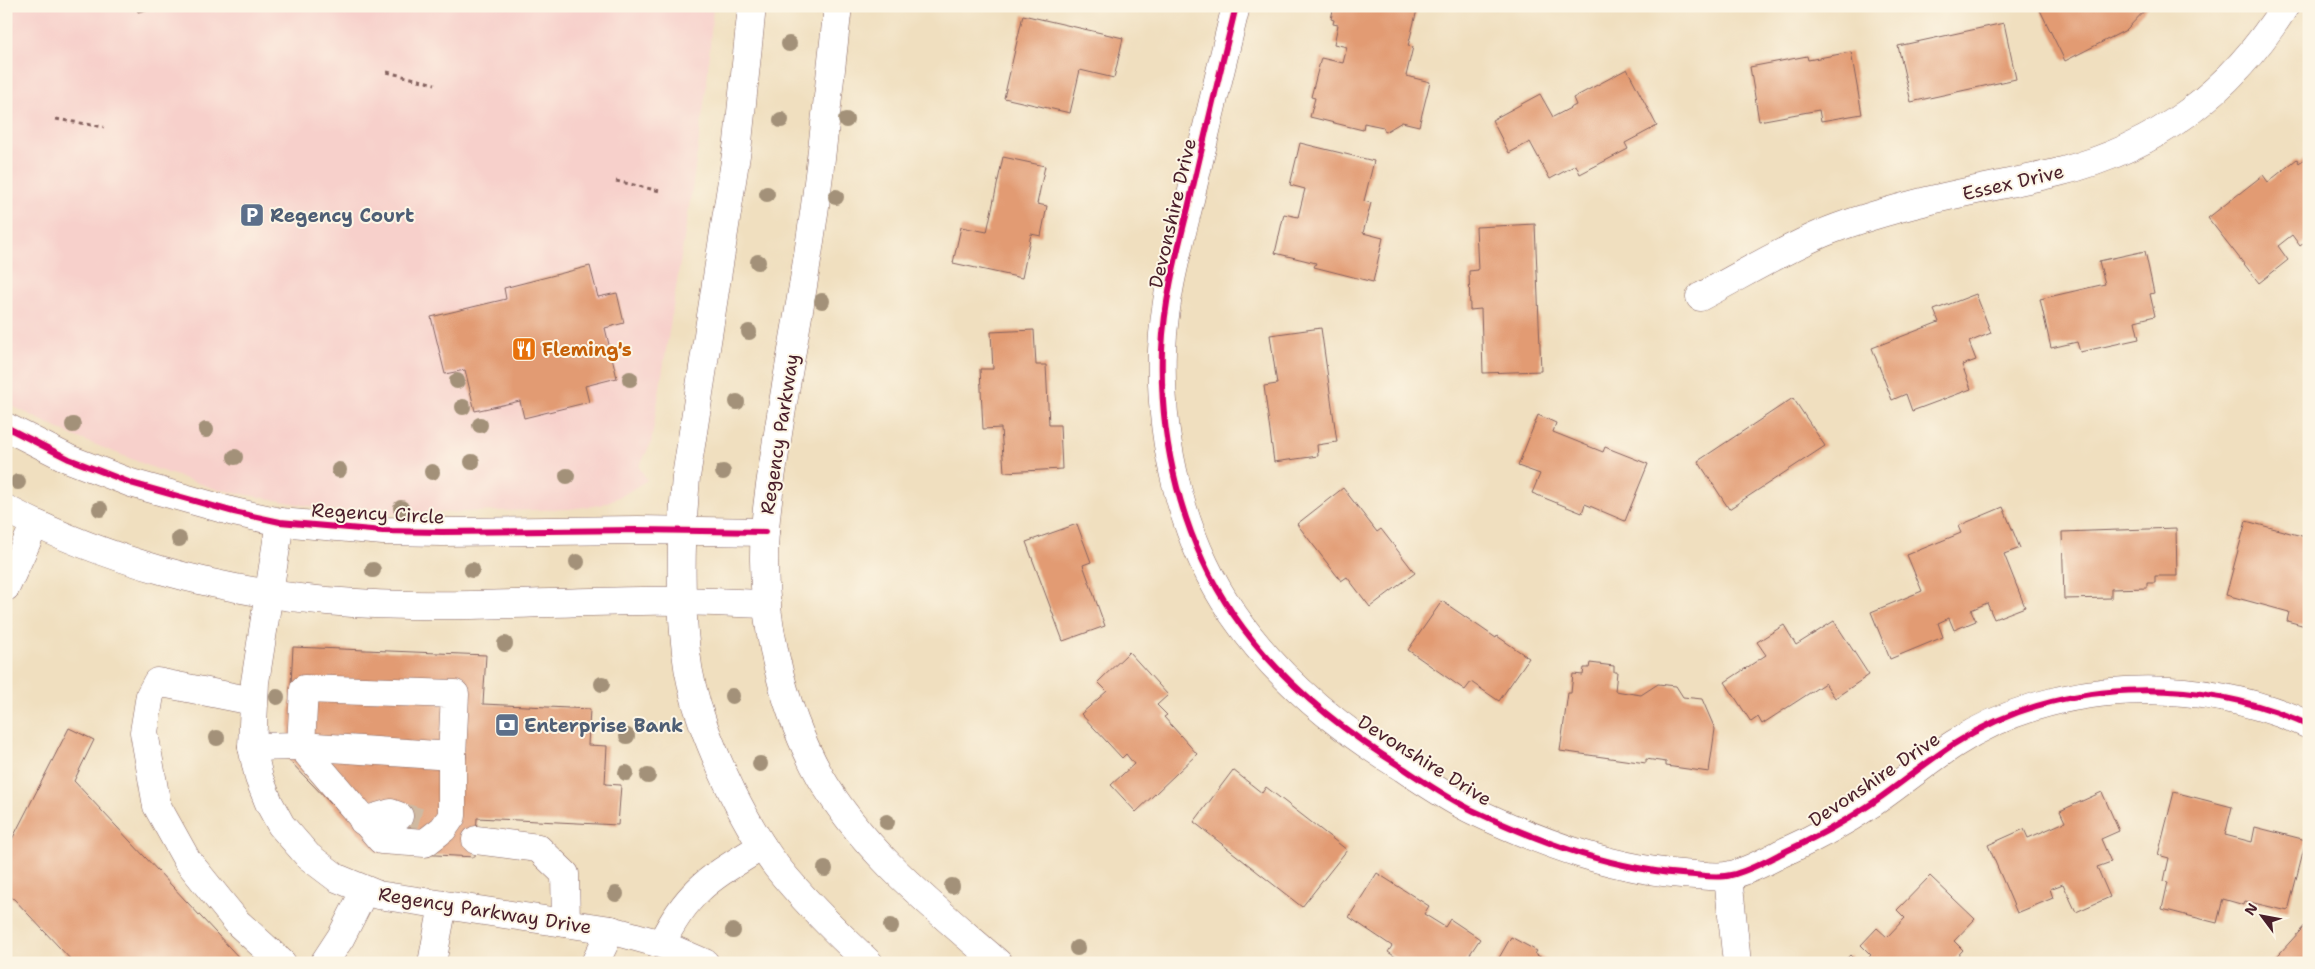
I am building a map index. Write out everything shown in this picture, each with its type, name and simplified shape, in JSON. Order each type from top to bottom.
[{"type":"street","points":[[752,6],[738,142],[686,478],[682,530],[682,602],[686,654],[698,708],[726,779],[762,846],[778,868],[805,898],[869,963]]},
{"type":"street","name":"Regency Parkway","points":[[838,6],[810,238],[764,532],[767,604],[777,666],[794,721],[807,752],[831,792],[864,837],[883,858],[998,963]]},
{"type":"street","name":"Devonshire Drive","points":[[1236,6],[1170,285],[1162,348],[1164,408],[1172,469],[1191,532],[1213,581],[1232,612],[1255,644],[1312,702],[1371,748],[1461,804],[1528,836],[1604,861],[1684,874],[1728,877],[1826,833],[1869,806],[1956,743],[1993,723],[2038,706],[2086,695],[2141,689],[2191,692],[2251,703],[2309,725]]},
{"type":"street","name":"Essex Drive","points":[[1700,297],[1821,234],[1911,205],[2060,172],[2107,157],[2154,134],[2216,92],[2268,34],[2285,6]]},
{"type":"street","name":"Regency Circle","points":[[6,427],[69,459],[114,477],[178,498],[280,522],[383,531],[682,530],[764,532]]},
{"type":"street","points":[[6,509],[72,540],[139,564],[216,583],[327,601],[439,606],[682,602],[767,604]]},
{"type":"street","name":"Regency Parkway Drive","points":[[280,522],[252,701],[252,746],[259,778],[269,803],[281,825],[308,856],[348,884],[365,890],[400,899],[611,930],[662,944],[705,963]]},
{"type":"street","points":[[6,588],[35,524]]},
{"type":"street","points":[[252,701],[157,682],[150,695],[144,732],[157,806],[187,860],[237,922],[282,963]]},
{"type":"street","points":[[363,821],[391,813],[420,822],[452,816],[455,694],[304,689],[301,746],[363,821],[381,840],[425,843],[420,822]]},
{"type":"street","points":[[252,746],[301,746],[452,756]]},
{"type":"street","points":[[476,840],[538,848],[566,874],[566,923]]},
{"type":"street","points":[[662,944],[680,910],[691,896],[707,881],[762,846]]},
{"type":"street","points":[[1728,877],[1737,963]]},
{"type":"street","points":[[324,963],[341,937],[365,890]]},
{"type":"street","points":[[432,963],[443,905]]},
{"type":"street","points":[[596,963],[611,930]]},
{"type":"path","points":[[387,72],[435,84]]},
{"type":"path","points":[[56,118],[104,127]]},
{"type":"path","points":[[616,181],[660,191]]},
{"type":"shaded area","name":"Regency Court","points":[[6,6],[713,6],[707,82],[693,183],[651,443],[639,467],[647,480],[625,494],[601,505],[569,509],[404,514],[330,510],[216,489],[159,470],[71,435],[6,403]]},
{"type":"building","points":[[137,6],[156,6],[156,7],[138,12]]},
{"type":"building","points":[[1334,6],[1418,6],[1408,46],[1413,47],[1406,76],[1430,82],[1419,126],[1402,122],[1385,132],[1383,127],[1364,123],[1363,130],[1310,117],[1315,98],[1311,97],[1321,58],[1343,63],[1347,47],[1334,44],[1338,25],[1333,24],[1334,20],[1331,19]]},
{"type":"building","points":[[2038,6],[2149,6],[2126,30],[2065,61]]},
{"type":"building","points":[[1023,15],[1123,38],[1114,78],[1080,70],[1070,113],[1004,98]]},
{"type":"building","points":[[2004,23],[2016,79],[1911,102],[1898,46]]},
{"type":"building","points":[[1851,52],[1862,114],[1821,121],[1819,110],[1759,121],[1750,67],[1807,56],[1808,60]]},
{"type":"building","points":[[1627,69],[1657,126],[1625,143],[1628,149],[1580,174],[1576,165],[1550,179],[1530,142],[1509,153],[1492,120],[1540,94],[1553,117],[1576,105],[1573,98]]},
{"type":"building","points":[[1300,143],[1374,161],[1364,201],[1371,203],[1363,233],[1383,238],[1373,282],[1314,267],[1316,263],[1275,253],[1284,214],[1298,217],[1305,189],[1290,185]]},
{"type":"building","points":[[2309,155],[2309,239],[2300,246],[2292,235],[2278,246],[2288,260],[2259,283],[2208,218],[2263,175],[2268,182],[2297,159],[2299,163]]},
{"type":"building","points":[[1003,157],[1045,166],[1037,204],[1047,206],[1041,236],[1031,234],[1022,278],[953,263],[961,227],[987,232]]},
{"type":"building","points":[[1535,224],[1541,371],[1483,373],[1481,309],[1470,310],[1469,271],[1478,270],[1476,227]]},
{"type":"building","points":[[2145,251],[2154,293],[2150,294],[2155,316],[2135,321],[2139,339],[2080,352],[2077,342],[2051,348],[2040,299],[2105,284],[2099,261]]},
{"type":"building","name":"Fleming's","points":[[590,266],[598,297],[617,293],[624,323],[605,328],[617,378],[585,386],[589,402],[524,418],[520,401],[475,411],[465,370],[445,374],[431,317],[506,299],[504,288]]},
{"type":"building","points":[[1976,294],[1991,333],[1969,342],[1976,360],[1962,365],[1971,389],[1912,411],[1906,394],[1892,400],[1872,348],[1939,322],[1934,310]]},
{"type":"building","points":[[1321,328],[1337,442],[1317,445],[1318,456],[1274,462],[1264,386],[1277,384],[1270,335]]},
{"type":"building","points":[[1034,330],[1036,365],[1046,365],[1049,425],[1060,425],[1062,469],[1004,472],[1001,428],[983,429],[980,369],[993,369],[991,332]]},
{"type":"building","points":[[1793,398],[1825,446],[1729,509],[1698,461]]},
{"type":"building","points":[[1538,415],[1556,423],[1553,432],[1603,452],[1605,447],[1648,464],[1625,521],[1585,504],[1582,513],[1532,493],[1540,474],[1518,466]]},
{"type":"building","points":[[1343,488],[1377,532],[1381,529],[1415,573],[1370,607],[1347,577],[1341,581],[1297,524]]},
{"type":"building","points":[[2003,507],[2020,548],[2004,554],[2025,607],[1994,619],[1987,603],[1971,610],[1976,621],[1954,630],[1949,618],[1938,623],[1943,637],[1890,659],[1871,612],[1922,591],[1907,555],[1961,533],[1958,526]]},
{"type":"building","points":[[2246,521],[2309,538],[2309,627],[2287,621],[2289,612],[2226,595]]},
{"type":"building","points":[[1077,524],[1091,562],[1083,565],[1105,626],[1063,641],[1026,542]]},
{"type":"building","points":[[2176,528],[2177,576],[2155,576],[2155,583],[2147,583],[2147,588],[2111,589],[2111,598],[2064,599],[2062,532]]},
{"type":"building","points":[[1442,601],[1529,658],[1499,701],[1471,682],[1465,690],[1408,650]]},
{"type":"building","points":[[1834,621],[1869,675],[1835,698],[1825,683],[1762,724],[1758,717],[1751,722],[1725,682],[1766,655],[1757,642],[1784,625],[1796,645]]},
{"type":"building","points":[[293,647],[486,655],[483,704],[590,709],[588,745],[607,746],[605,784],[621,785],[618,825],[477,818],[475,857],[377,852],[287,758]]},
{"type":"building","points":[[1129,652],[1168,695],[1157,705],[1167,715],[1164,717],[1197,754],[1136,812],[1111,785],[1134,764],[1126,754],[1122,758],[1081,714],[1107,691],[1098,682]]},
{"type":"building","points":[[1590,663],[1614,666],[1614,672],[1617,672],[1615,691],[1641,695],[1658,684],[1676,686],[1683,697],[1702,699],[1715,729],[1709,772],[1666,766],[1666,762],[1646,759],[1646,763],[1560,751],[1568,693],[1571,693],[1573,674],[1583,675],[1584,668],[1589,668]]},
{"type":"building","points":[[69,728],[94,740],[74,781],[244,963],[74,963],[14,899],[6,895],[6,851]]},
{"type":"building","points":[[1233,770],[1262,793],[1266,787],[1347,850],[1302,907],[1194,822]]},
{"type":"building","points":[[2102,792],[2119,831],[2101,839],[2111,862],[2097,867],[2110,897],[2076,912],[2063,884],[2050,889],[2053,898],[2017,913],[1988,845],[2024,829],[2028,838],[2065,822],[2060,811]]},
{"type":"building","points":[[2174,792],[2232,807],[2225,835],[2252,842],[2255,827],[2306,840],[2288,911],[2245,901],[2244,905],[2223,899],[2217,923],[2162,909],[2168,882],[2164,881],[2169,858],[2158,855]]},
{"type":"building","points":[[1377,873],[1429,906],[1424,914],[1445,927],[1450,919],[1480,939],[1464,963],[1405,963],[1388,952],[1392,946],[1349,917]]},
{"type":"building","points":[[1930,876],[1975,919],[1954,941],[1963,950],[1951,963],[1864,963],[1871,955],[1861,945],[1877,928],[1887,937],[1905,918],[1897,910]]},
{"type":"building","points":[[2309,921],[2309,963],[2271,963]]},
{"type":"building","points":[[1511,937],[1537,951],[1535,954],[1551,963],[1496,963]]},
{"type":"building","points":[[1850,955],[1858,963],[1842,963]]},
{"type":"tunnel","points":[[399,816],[419,822]]},
{"type":"cycle path","points":[[1236,6],[1176,258],[1165,313],[1162,384],[1169,453],[1187,521],[1215,585],[1233,614],[1250,637],[1289,680],[1310,700],[1355,736],[1438,791],[1465,806],[1500,823],[1554,845],[1609,862],[1637,868],[1718,877],[1751,868],[1828,830],[1871,804],[1954,744],[1994,722],[2037,706],[2082,696],[2128,691],[2175,691],[2221,697],[2266,708],[2309,725]]},
{"type":"cycle path","points":[[6,427],[69,459],[131,483],[234,512],[280,522],[383,531],[638,530],[765,532]]},
{"type":"place","name":"Regency Court","points":[[252,215]]},
{"type":"place","name":"Fleming's","points":[[524,349]]},
{"type":"place","name":"Enterprise Bank","points":[[507,725]]}]
